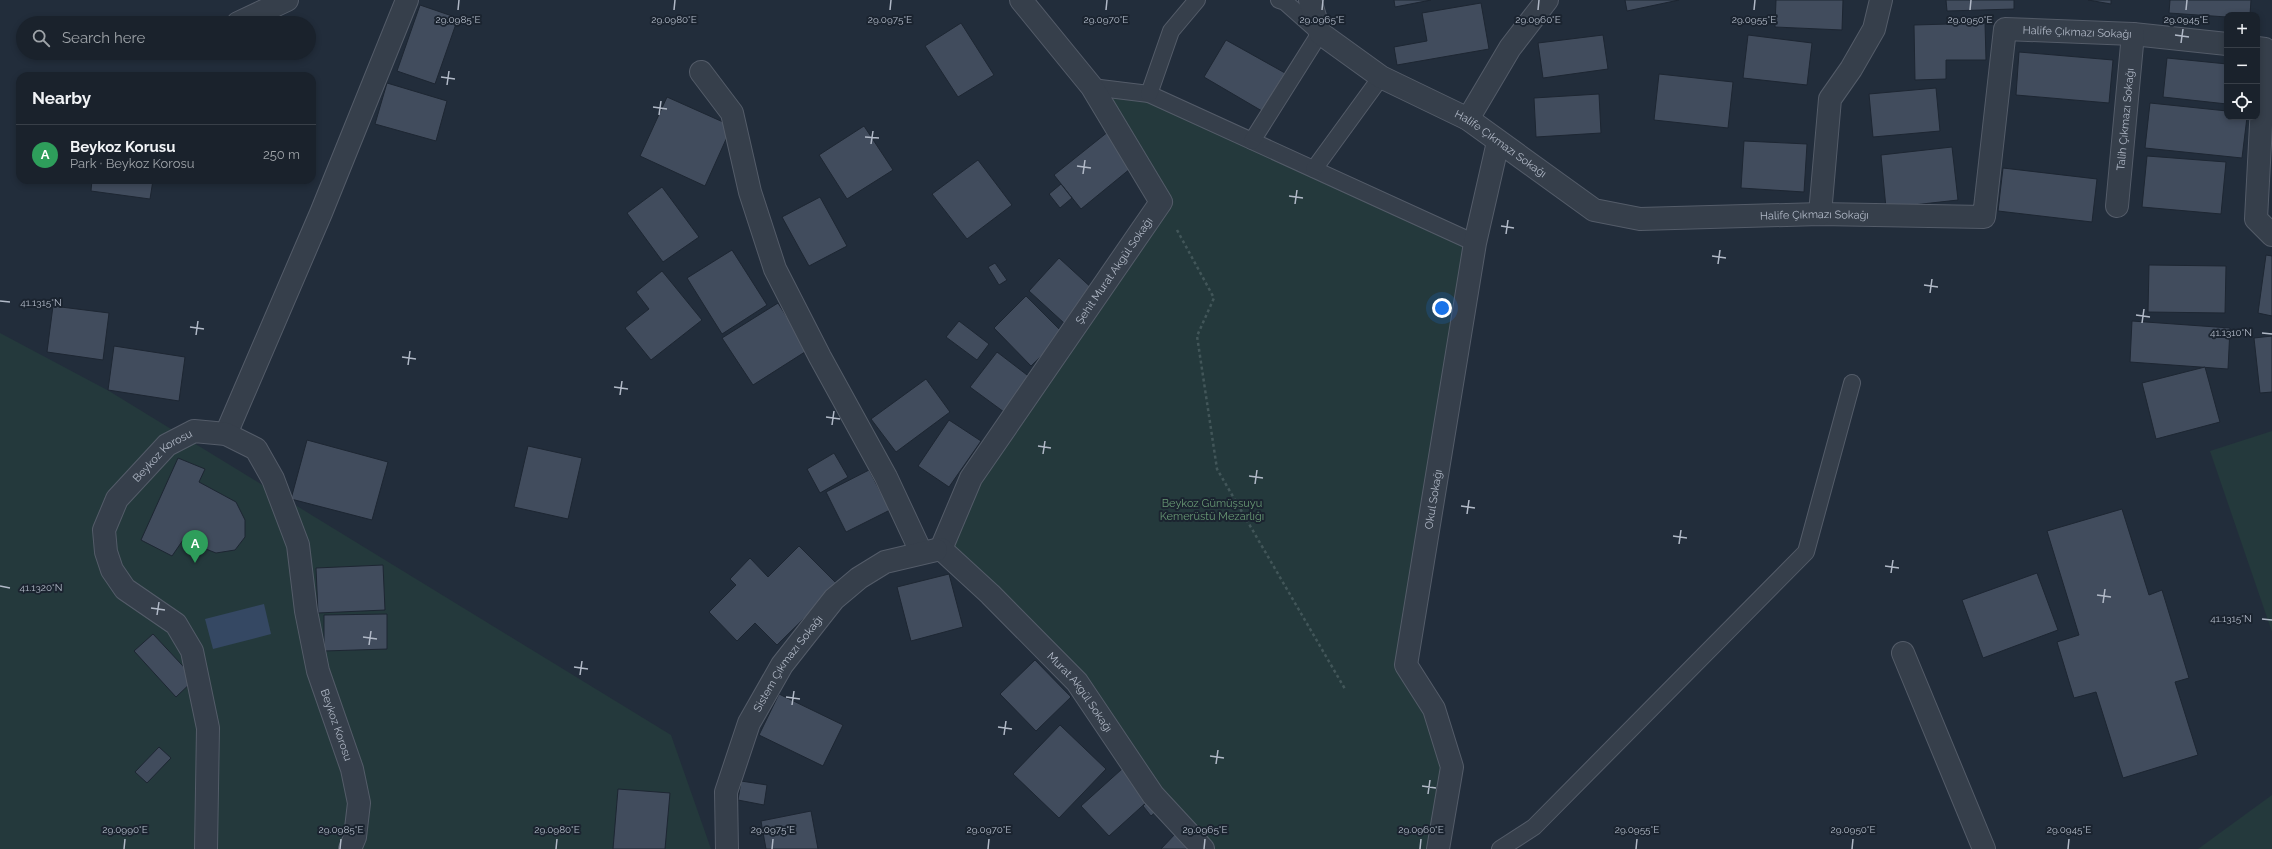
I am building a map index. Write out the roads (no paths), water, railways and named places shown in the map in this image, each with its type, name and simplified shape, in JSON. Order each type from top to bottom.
[{"type":"street","points":[[253,16],[287,0]]},
{"type":"street","points":[[226,434],[320,213],[406,0]]},
{"type":"street","points":[[1021,0],[1092,87]]},
{"type":"street","points":[[1310,0],[1320,33]]},
{"type":"street","points":[[1468,119],[1510,48],[1547,0]]},
{"type":"street","points":[[1820,214],[1830,99],[1851,69],[1874,29],[1881,0]]},
{"type":"street","name":"Halife Çıkmazı Sokağı","points":[[1320,33],[1381,77],[1468,119],[1594,210],[1640,219],[1820,214],[1984,217],[2005,29],[2133,34],[2224,44]]},
{"type":"street","name":"Talih Çıkmazı Sokağı","points":[[2117,206],[2133,34]]},
{"type":"street","points":[[2260,48],[2265,49],[2256,219],[2272,235]]},
{"type":"street","points":[[701,72],[732,113],[750,192],[775,268],[820,357],[886,477],[931,551]]},
{"type":"street","name":"Şehit Murat Akgül Sokağı","points":[[931,551],[971,478],[1161,202],[1092,87]]},
{"type":"street","name":"Okul Sokağı","points":[[1438,849],[1452,767],[1434,709],[1406,665],[1475,243],[1498,142]]},
{"type":"street","name":"Beykoz Korosu","points":[[206,849],[208,728],[192,651],[176,624],[125,588],[112,570],[106,552],[104,530],[117,499],[167,445],[194,431],[226,434],[256,449],[273,479],[298,545],[306,611],[318,670],[335,724],[352,769],[360,803],[356,837],[350,849]]},
{"type":"street","name":"Sistem Çıkmazı Sokağı","points":[[727,849],[726,792],[749,723],[782,665],[834,598],[859,578],[884,562],[931,551]]},
{"type":"street","name":"Murat Akgül Sokağı","points":[[931,551],[990,594],[1077,682],[1153,795],[1203,849]]},
{"type":"street","points":[[1902,653],[1984,849]]},
{"type":"lane","points":[[1149,94],[1171,31],[1197,0]]},
{"type":"lane","points":[[1252,141],[1320,33],[1285,2],[1279,0]]},
{"type":"lane","points":[[1314,169],[1381,77]]},
{"type":"lane","points":[[1092,87],[1149,94],[1475,243]]},
{"type":"lane","points":[[1500,849],[1534,827],[1806,552],[1852,383]]},
{"type":"water","points":[[264,604],[271,634],[213,649],[205,619]]},
{"type":"place","name":"Beykoz Korusu","points":[[195,563]]},
{"type":"park label","name":"Beykoz Gümüşsuyu Kemerüstü Mezarlığı","points":[[1212,509]]}]
